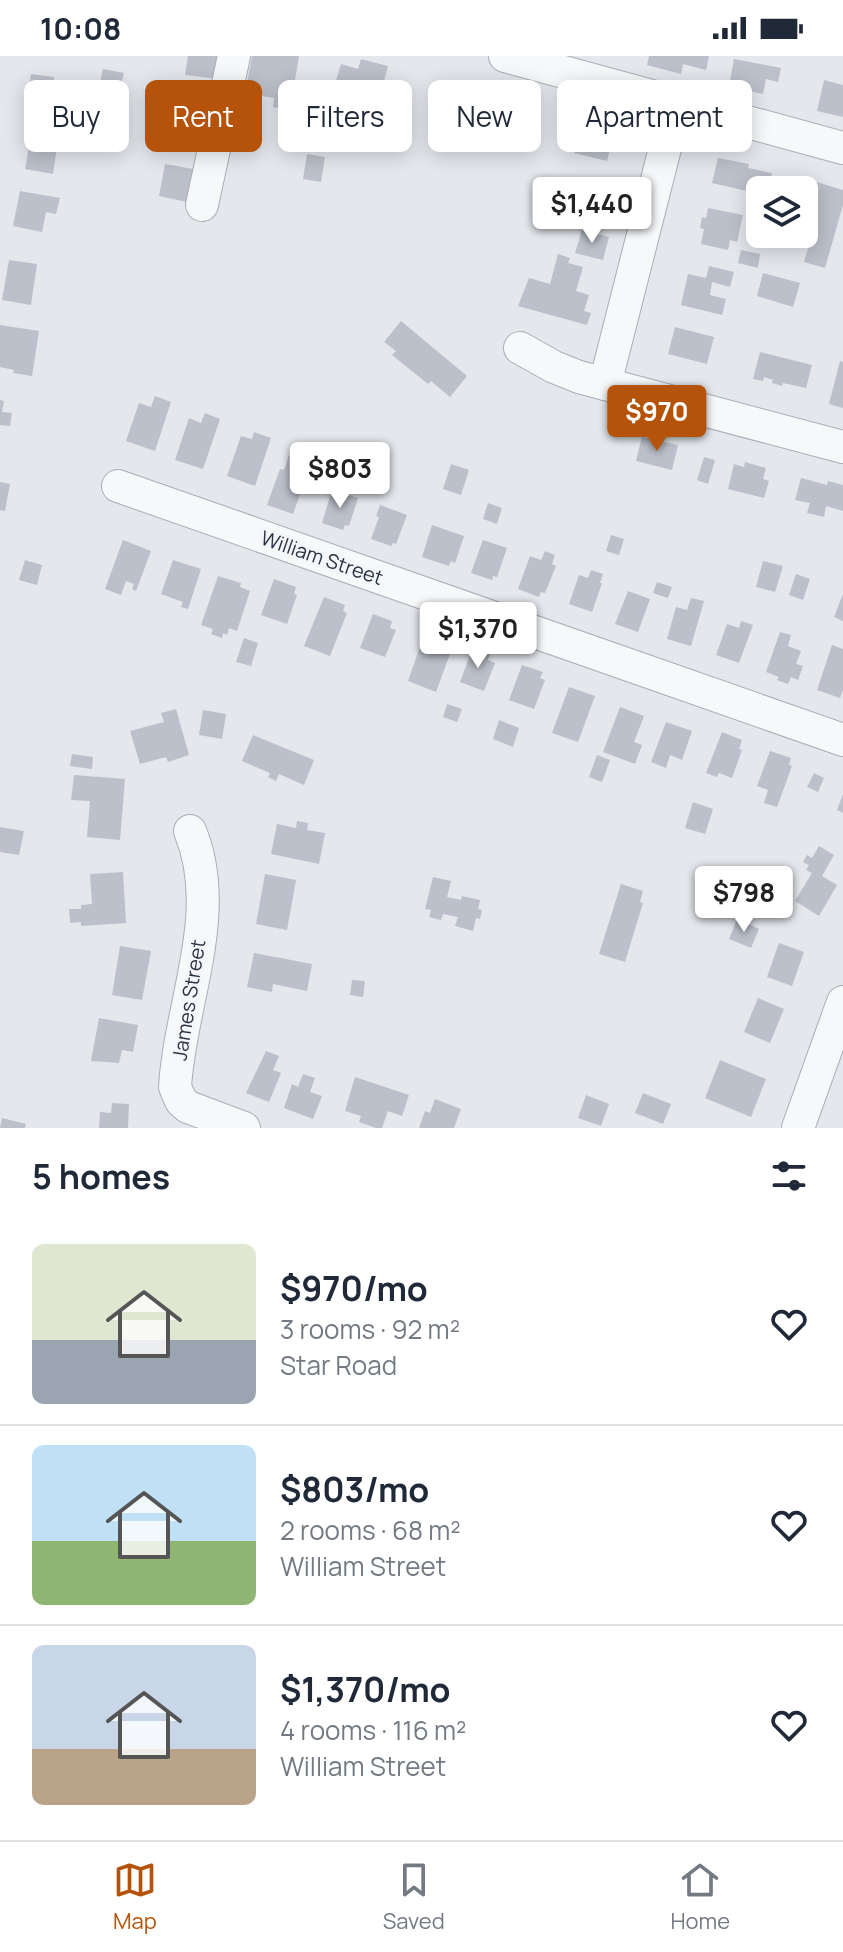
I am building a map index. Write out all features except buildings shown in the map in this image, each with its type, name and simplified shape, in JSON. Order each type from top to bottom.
[{"type":"street","points":[[202,205],[234,56]]},
{"type":"street","points":[[505,56],[589,80]]},
{"type":"street","points":[[752,125],[843,148]]},
{"type":"street","points":[[605,384],[664,152]]},
{"type":"street","points":[[520,348],[566,373],[843,447]]},
{"type":"street","name":"William Street","points":[[118,486],[843,740]]},
{"type":"street","name":"James Street","points":[[190,831],[199,858],[203,905],[175,1087],[181,1101],[188,1107],[244,1128]]},
{"type":"street","points":[[798,1128],[836,1044],[843,1002]]}]
